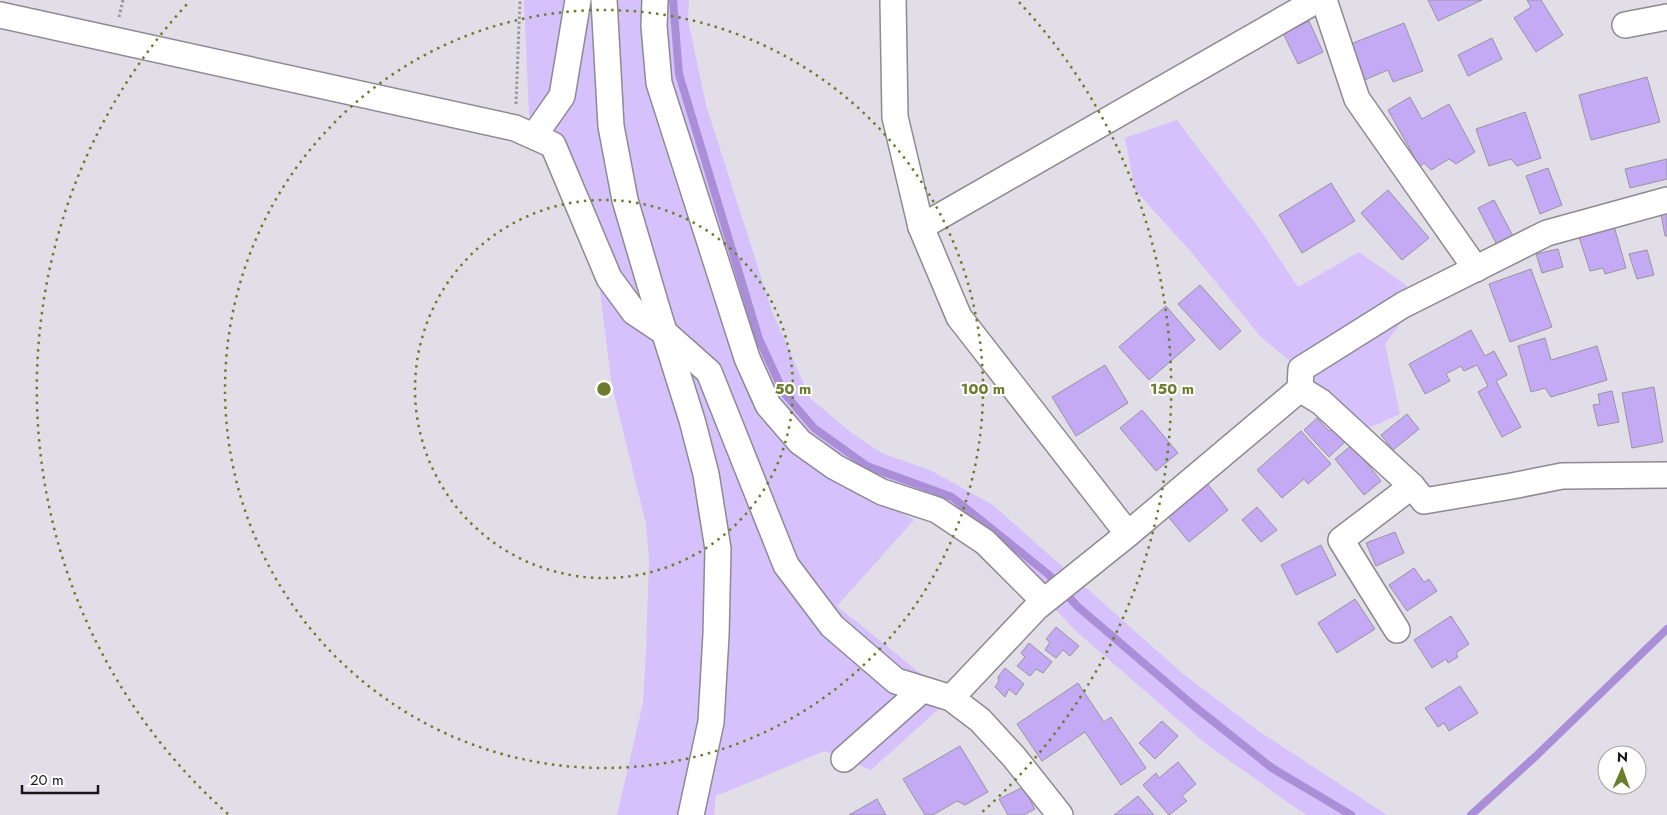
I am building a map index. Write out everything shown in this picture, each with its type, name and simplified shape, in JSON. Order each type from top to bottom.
[{"type":"street","points":[[524,132],[562,96],[578,0]]},
{"type":"street","points":[[604,0],[611,126],[625,200],[704,465],[718,549],[711,722],[691,815]]},
{"type":"street","points":[[655,0],[654,26],[659,83],[747,358],[768,405],[800,442],[835,467],[882,492],[937,510],[985,542],[1044,601]]},
{"type":"street","points":[[893,0],[895,117],[921,227],[959,317],[1128,534]]},
{"type":"street","points":[[921,227],[1318,0]]},
{"type":"street","points":[[1324,0],[1358,99],[1476,269]]},
{"type":"street","points":[[0,15],[524,132],[553,145],[609,278],[634,312],[664,332],[709,372],[786,565],[832,626],[896,682],[951,698],[980,720],[1014,758],[1052,813]]},
{"type":"street","points":[[1625,25],[1667,17]]},
{"type":"street","points":[[951,698],[1044,601],[1128,534],[1300,389],[1300,369],[1403,305],[1547,233],[1667,200]]},
{"type":"street","points":[[1300,389],[1321,402],[1412,486],[1424,501],[1562,476],[1667,475]]},
{"type":"street","points":[[1397,630],[1341,540],[1412,486]]},
{"type":"street","points":[[844,759],[922,690]]},
{"type":"path","points":[[520,0],[524,132]]},
{"type":"shaded area","points":[[524,0],[650,0],[654,114],[712,295],[763,393],[664,82],[661,0],[689,0],[688,20],[706,105],[772,311],[810,398],[853,434],[882,453],[932,471],[993,505],[1182,673],[1260,732],[1387,815],[1306,815],[1206,744],[1076,631],[988,539],[794,452],[914,520],[837,606],[951,698],[871,770],[825,751],[716,796],[714,815],[617,815],[643,703],[649,559],[646,524],[612,386],[587,189],[567,146],[529,115]]},
{"type":"shaded area","points":[[1177,120],[1259,228],[1298,287],[1359,252],[1421,296],[1385,344],[1400,414],[1369,428],[1260,336],[1192,253],[1135,190],[1125,138]]},
{"type":"building","points":[[1428,0],[1482,0],[1438,21]]},
{"type":"building","points":[[1527,0],[1541,0],[1563,35],[1536,52],[1514,18],[1531,7]]},
{"type":"building","points":[[1309,21],[1323,52],[1298,64],[1283,33]]},
{"type":"building","points":[[1404,23],[1423,71],[1393,82],[1388,70],[1362,81],[1348,45]]},
{"type":"building","points":[[1492,38],[1502,59],[1468,76],[1458,55]]},
{"type":"building","points":[[1647,77],[1660,122],[1591,140],[1579,95]]},
{"type":"building","points":[[1410,97],[1422,119],[1449,104],[1475,152],[1456,164],[1449,159],[1431,170],[1424,163],[1420,167],[1388,110]]},
{"type":"building","points":[[1525,112],[1541,158],[1517,166],[1511,159],[1489,166],[1476,129]]},
{"type":"building","points":[[1667,159],[1667,179],[1630,188],[1625,169]]},
{"type":"building","points":[[1548,168],[1562,205],[1540,214],[1526,176]]},
{"type":"building","points":[[1331,183],[1355,221],[1302,253],[1279,215]]},
{"type":"building","points":[[1388,190],[1429,238],[1402,260],[1361,213]]},
{"type":"building","points":[[1494,200],[1513,236],[1497,245],[1478,208]]},
{"type":"building","points":[[1667,213],[1667,236],[1665,236],[1661,214]]},
{"type":"building","points":[[1614,226],[1626,268],[1605,274],[1603,268],[1590,271],[1579,237]]},
{"type":"building","points":[[1558,249],[1563,267],[1542,273],[1536,254]]},
{"type":"building","points":[[1647,250],[1654,275],[1637,279],[1629,254]]},
{"type":"building","points":[[1531,269],[1552,327],[1510,342],[1489,284]]},
{"type":"building","points":[[1200,285],[1241,331],[1220,350],[1178,304]]},
{"type":"building","points":[[1166,306],[1195,340],[1149,380],[1119,347]]},
{"type":"building","points":[[1471,330],[1485,356],[1494,351],[1507,375],[1496,381],[1521,427],[1502,437],[1478,392],[1488,386],[1477,365],[1464,371],[1461,366],[1446,374],[1450,381],[1425,394],[1409,364]]},
{"type":"building","points":[[1545,338],[1551,360],[1597,346],[1607,380],[1551,397],[1545,388],[1531,392],[1518,346]]},
{"type":"building","points":[[1105,365],[1128,403],[1076,436],[1052,397]]},
{"type":"building","points":[[1654,387],[1663,442],[1632,448],[1622,393]]},
{"type":"building","points":[[1612,391],[1619,422],[1598,426],[1593,405],[1600,404],[1598,394]]},
{"type":"building","points":[[1142,410],[1178,453],[1156,471],[1120,428]]},
{"type":"building","points":[[1407,414],[1419,429],[1393,450],[1381,435]]},
{"type":"building","points":[[1317,418],[1329,431],[1333,427],[1346,441],[1329,457],[1304,430]]},
{"type":"building","points":[[1301,431],[1331,464],[1308,484],[1304,479],[1282,498],[1257,470]]},
{"type":"building","points":[[1352,445],[1381,481],[1364,495],[1335,459]]},
{"type":"building","points":[[1206,482],[1228,510],[1189,542],[1166,514]]},
{"type":"building","points":[[1257,507],[1277,530],[1261,542],[1242,520]]},
{"type":"building","points":[[1395,532],[1404,553],[1376,566],[1366,543]]},
{"type":"building","points":[[1321,545],[1336,575],[1296,595],[1281,565]]},
{"type":"building","points":[[1414,568],[1424,582],[1429,579],[1437,591],[1407,611],[1389,585]]},
{"type":"building","points":[[1355,599],[1375,629],[1337,653],[1318,623]]},
{"type":"building","points":[[1451,616],[1469,644],[1456,653],[1458,657],[1448,663],[1446,659],[1432,668],[1414,640]]},
{"type":"building","points":[[1056,627],[1079,646],[1070,656],[1063,650],[1056,658],[1045,650],[1050,642],[1046,639]]},
{"type":"building","points":[[1029,643],[1052,662],[1043,673],[1036,669],[1030,676],[1017,666],[1025,657],[1021,653]]},
{"type":"building","points":[[1005,668],[1024,684],[1016,695],[1009,689],[1005,697],[995,687],[999,681],[998,677]]},
{"type":"building","points":[[1078,683],[1104,722],[1111,717],[1146,768],[1121,785],[1085,732],[1042,761],[1017,724]]},
{"type":"building","points":[[1460,686],[1478,713],[1449,731],[1444,723],[1438,727],[1425,708]]},
{"type":"building","points":[[1162,721],[1178,736],[1155,759],[1139,743]]},
{"type":"building","points":[[960,746],[988,792],[965,805],[957,801],[933,815],[925,815],[903,779]]},
{"type":"building","points":[[1178,762],[1196,784],[1182,796],[1187,801],[1169,815],[1143,785],[1156,773],[1159,778]]},
{"type":"building","points":[[1023,787],[1035,809],[1024,815],[1008,815],[999,799]]},
{"type":"building","points":[[1138,796],[1154,815],[1114,815]]},
{"type":"building","points":[[877,799],[886,815],[849,815]]},
{"type":"waterway","points":[[673,0],[679,74],[759,339],[784,393],[814,428],[867,466],[952,497],[1048,574],[1077,606],[1194,706],[1272,768],[1351,815]]},
{"type":"waterway","points":[[1471,815],[1536,756],[1667,629]]}]
